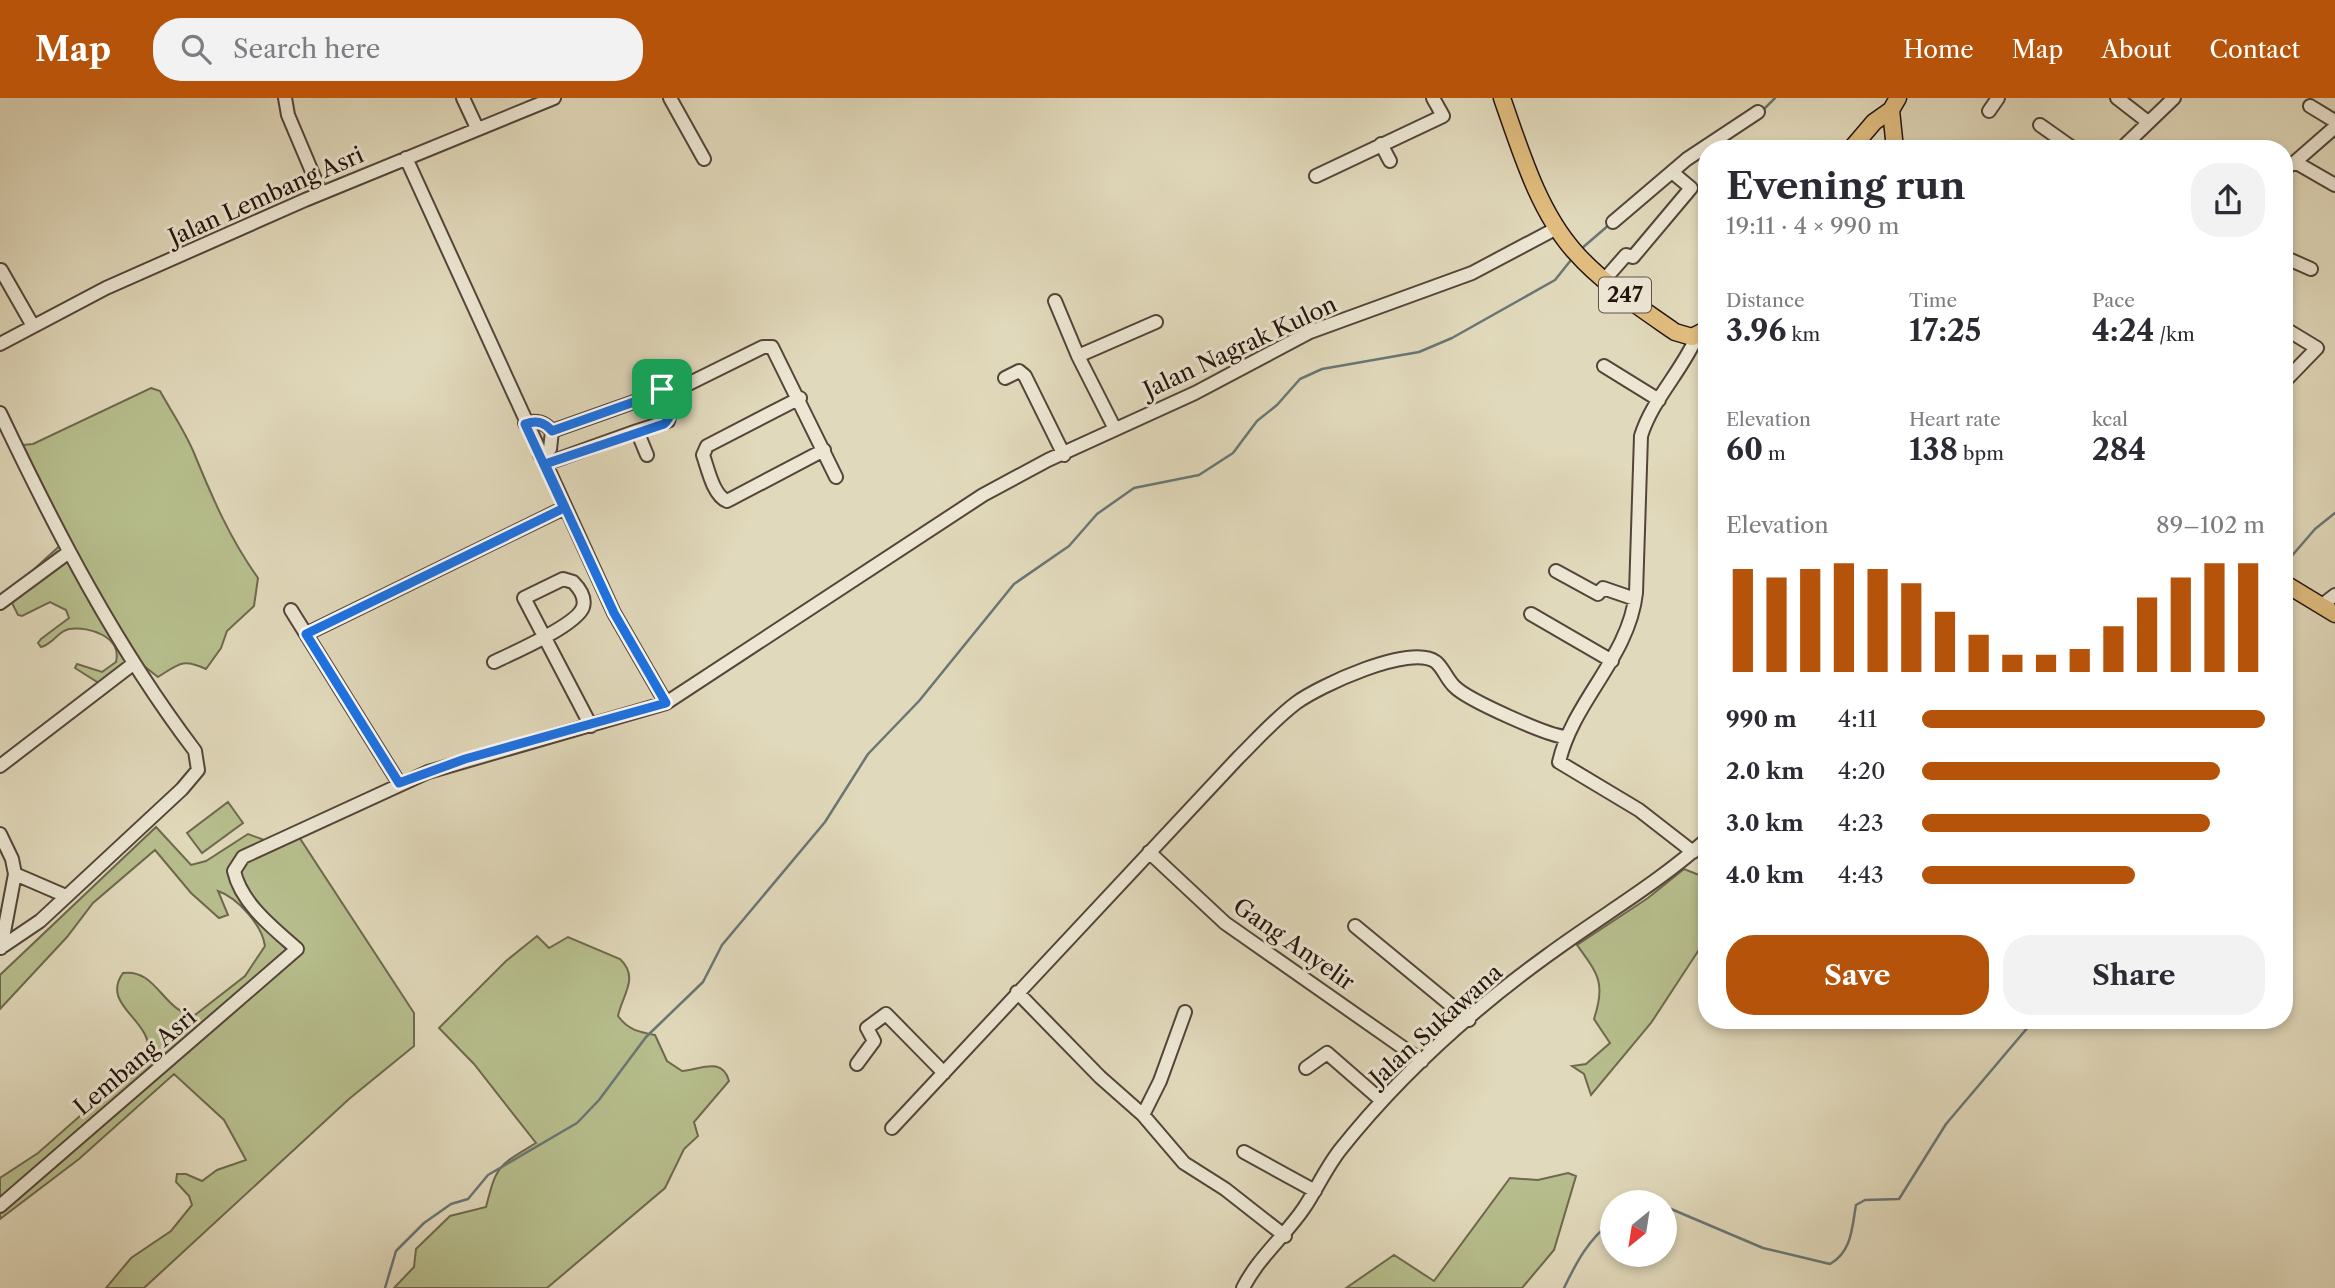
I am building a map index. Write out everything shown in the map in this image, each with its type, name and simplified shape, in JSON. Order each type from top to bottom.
[{"type":"main road","name":"247","points":[[1502,98],[1530,172],[1557,228],[1575,253],[1675,332],[1689,337],[1698,334]]},
{"type":"main road","points":[[1859,140],[1895,102]]},
{"type":"main road","points":[[1895,102],[1895,140]]},
{"type":"main road","points":[[2293,587],[2331,605]]},
{"type":"street","points":[[285,98],[288,116],[321,193]]},
{"type":"street","points":[[463,98],[477,128]]},
{"type":"street","name":"Jalan Lembang Asri","points":[[0,344],[107,288],[321,193],[554,98]]},
{"type":"street","points":[[670,98],[704,159]]},
{"type":"street","points":[[1316,176],[1443,116],[1433,98]]},
{"type":"street","points":[[1989,111],[1998,98]]},
{"type":"street","points":[[2117,98],[2148,122]]},
{"type":"street","points":[[2131,140],[2174,98]]},
{"type":"street","points":[[2293,163],[2335,127],[2333,120],[2311,106]]},
{"type":"street","points":[[1719,140],[1758,113]]},
{"type":"street","points":[[2040,125],[2061,140]]},
{"type":"street","points":[[1381,144],[1390,161]]},
{"type":"street","points":[[1613,222],[1698,155]]},
{"type":"street","points":[[406,158],[525,424],[614,613],[666,703]]},
{"type":"street","points":[[2293,167],[2335,185]]},
{"type":"street","points":[[1605,279],[1626,255],[1633,257],[1691,188],[1673,172]]},
{"type":"street","name":"Jalan Nagrak Kulon","points":[[297,949],[244,895],[235,875],[235,867],[259,848],[305,830],[399,783],[465,759],[666,703],[1001,485],[1195,393],[1310,332],[1485,268],[1557,228]]},
{"type":"street","points":[[2293,261],[2311,268]]},
{"type":"street","points":[[1,270],[33,326]]},
{"type":"street","points":[[1055,301],[1078,356],[1115,429]]},
{"type":"street","points":[[1078,356],[1156,322]]},
{"type":"street","points":[[2293,333],[2317,348],[2293,373]]},
{"type":"street","points":[[1693,852],[1639,810],[1559,763],[1566,737],[1612,661],[1631,618],[1635,598],[1641,436],[1649,415],[1698,339]]},
{"type":"street","points":[[677,394],[769,345],[775,350],[800,398],[836,477]]},
{"type":"street","points":[[1604,366],[1659,400]]},
{"type":"street","points":[[1005,378],[1019,371],[1025,376],[1064,454]]},
{"type":"street","points":[[542,460],[668,421],[677,394],[673,382],[667,382],[662,392],[552,431]]},
{"type":"street","points":[[800,398],[707,446],[703,455],[714,484],[721,497],[727,500],[824,450]]},
{"type":"street","points":[[0,413],[69,552],[133,664],[195,751],[198,770],[170,801],[40,921],[1,947]]},
{"type":"street","points":[[525,424],[534,421],[546,424],[552,431],[550,449],[542,460]]},
{"type":"street","points":[[637,431],[647,455]]},
{"type":"street","points":[[306,634],[564,508]]},
{"type":"street","points":[[0,603],[69,552]]},
{"type":"street","points":[[1556,570],[1598,594],[1603,588],[1635,598]]},
{"type":"street","points":[[494,662],[543,637],[569,621],[582,608],[582,595],[572,581],[563,579],[524,597],[543,637],[591,726]]},
{"type":"street","points":[[291,610],[399,783]]},
{"type":"street","points":[[1531,614],[1612,661]]},
{"type":"street","points":[[892,1128],[1238,758],[1298,702],[1357,673],[1397,659],[1418,657],[1431,659],[1459,691],[1542,732],[1566,737]]},
{"type":"street","points":[[0,766],[133,664]]},
{"type":"street","points":[[0,834],[12,859],[15,874],[1,947]]},
{"type":"street","name":"Jalan Sukawana","points":[[1243,1288],[1262,1259],[1284,1236],[1338,1152],[1382,1101],[1422,1061],[1545,957],[1636,898],[1698,847]]},
{"type":"street","name":"Gang Anyelir","points":[[1149,852],[1225,923],[1422,1061]]},
{"type":"street","points":[[15,874],[66,896]]},
{"type":"street","points":[[1355,926],[1469,1020]]},
{"type":"street","name":"Lembang Asri","points":[[0,1206],[297,949]]},
{"type":"street","points":[[1017,992],[1100,1077],[1143,1115],[1184,1163],[1225,1189],[1284,1236]]},
{"type":"street","points":[[1143,1115],[1160,1081],[1185,1012]]},
{"type":"street","points":[[858,1064],[874,1041],[867,1028],[886,1014],[944,1073]]},
{"type":"street","points":[[1306,1068],[1327,1053],[1382,1101]]},
{"type":"street","points":[[1244,1152],[1315,1191]]},
{"type":"green space","points":[[151,388],[160,391],[182,429],[222,517],[258,578],[254,606],[227,631],[221,648],[206,669],[186,663],[158,677],[144,666],[135,652],[113,678],[102,685],[75,668],[77,664],[102,672],[116,662],[117,653],[109,640],[86,629],[69,629],[41,647],[38,643],[41,639],[69,618],[66,610],[50,602],[22,616],[18,615],[12,603],[26,588],[32,571],[66,540],[22,445],[33,444]]},
{"type":"green space","points":[[228,802],[243,823],[202,853],[187,833]]},
{"type":"green space","points":[[156,827],[191,865],[206,861],[248,834],[275,844],[299,837],[414,1013],[414,1046],[349,1099],[144,1288],[106,1288],[131,1258],[171,1231],[192,1205],[189,1196],[176,1182],[177,1174],[186,1174],[202,1181],[217,1170],[246,1160],[224,1120],[174,1074],[79,1159],[0,1219],[0,1178],[38,1153],[148,1056],[144,1033],[122,1005],[118,995],[118,985],[123,973],[135,973],[144,977],[175,1007],[184,1013],[195,1015],[245,976],[265,946],[263,938],[248,913],[218,891],[228,915],[219,918],[191,893],[155,850],[93,903],[67,937],[0,1009],[0,975]]},
{"type":"green space","points":[[1684,869],[1698,875],[1698,951],[1651,1023],[1591,1095],[1584,1074],[1572,1066],[1586,1064],[1610,1043],[1594,1019],[1598,1007],[1598,979],[1577,945],[1648,898]]},
{"type":"green space","points":[[537,936],[549,948],[568,937],[620,959],[629,973],[628,987],[618,1016],[622,1021],[634,1030],[655,1035],[667,1061],[682,1071],[716,1067],[726,1073],[729,1081],[694,1122],[698,1136],[684,1149],[665,1188],[547,1288],[394,1288],[414,1267],[416,1249],[450,1216],[486,1207],[493,1182],[501,1168],[536,1143],[474,1064],[439,1028],[506,961]]},
{"type":"green space","points":[[1568,1173],[1576,1176],[1554,1250],[1522,1288],[1346,1288],[1394,1255],[1434,1281],[1510,1178],[1538,1180]]},
{"type":"waterway","points":[[1763,110],[1775,98]]},
{"type":"waterway","points":[[1581,249],[1610,224]]},
{"type":"waterway","points":[[385,1288],[396,1251],[424,1223],[451,1204],[468,1199],[488,1175],[577,1123],[599,1100],[646,1037],[703,982],[722,945],[825,822],[868,754],[919,701],[1014,584],[1069,546],[1097,514],[1134,488],[1199,475],[1233,453],[1257,421],[1277,405],[1300,379],[1322,369],[1419,352],[1452,338],[1555,280],[1571,260]]},
{"type":"waterway","points":[[2293,555],[2315,529],[2335,513]]},
{"type":"waterway","points":[[1677,1212],[1763,1248],[1830,1264],[1847,1246],[1856,1205],[1865,1200],[1899,1199],[1946,1124],[2026,1029]]},
{"type":"waterway","points":[[1564,1288],[1578,1260],[1600,1232]]},
{"type":"route","points":[[670,382],[676,383],[680,388],[670,418],[664,424],[545,464],[614,613],[666,703],[625,717],[465,759],[399,783],[306,634],[564,508],[525,424],[534,421],[546,424],[552,431],[662,392],[662,389],[670,382]]}]
